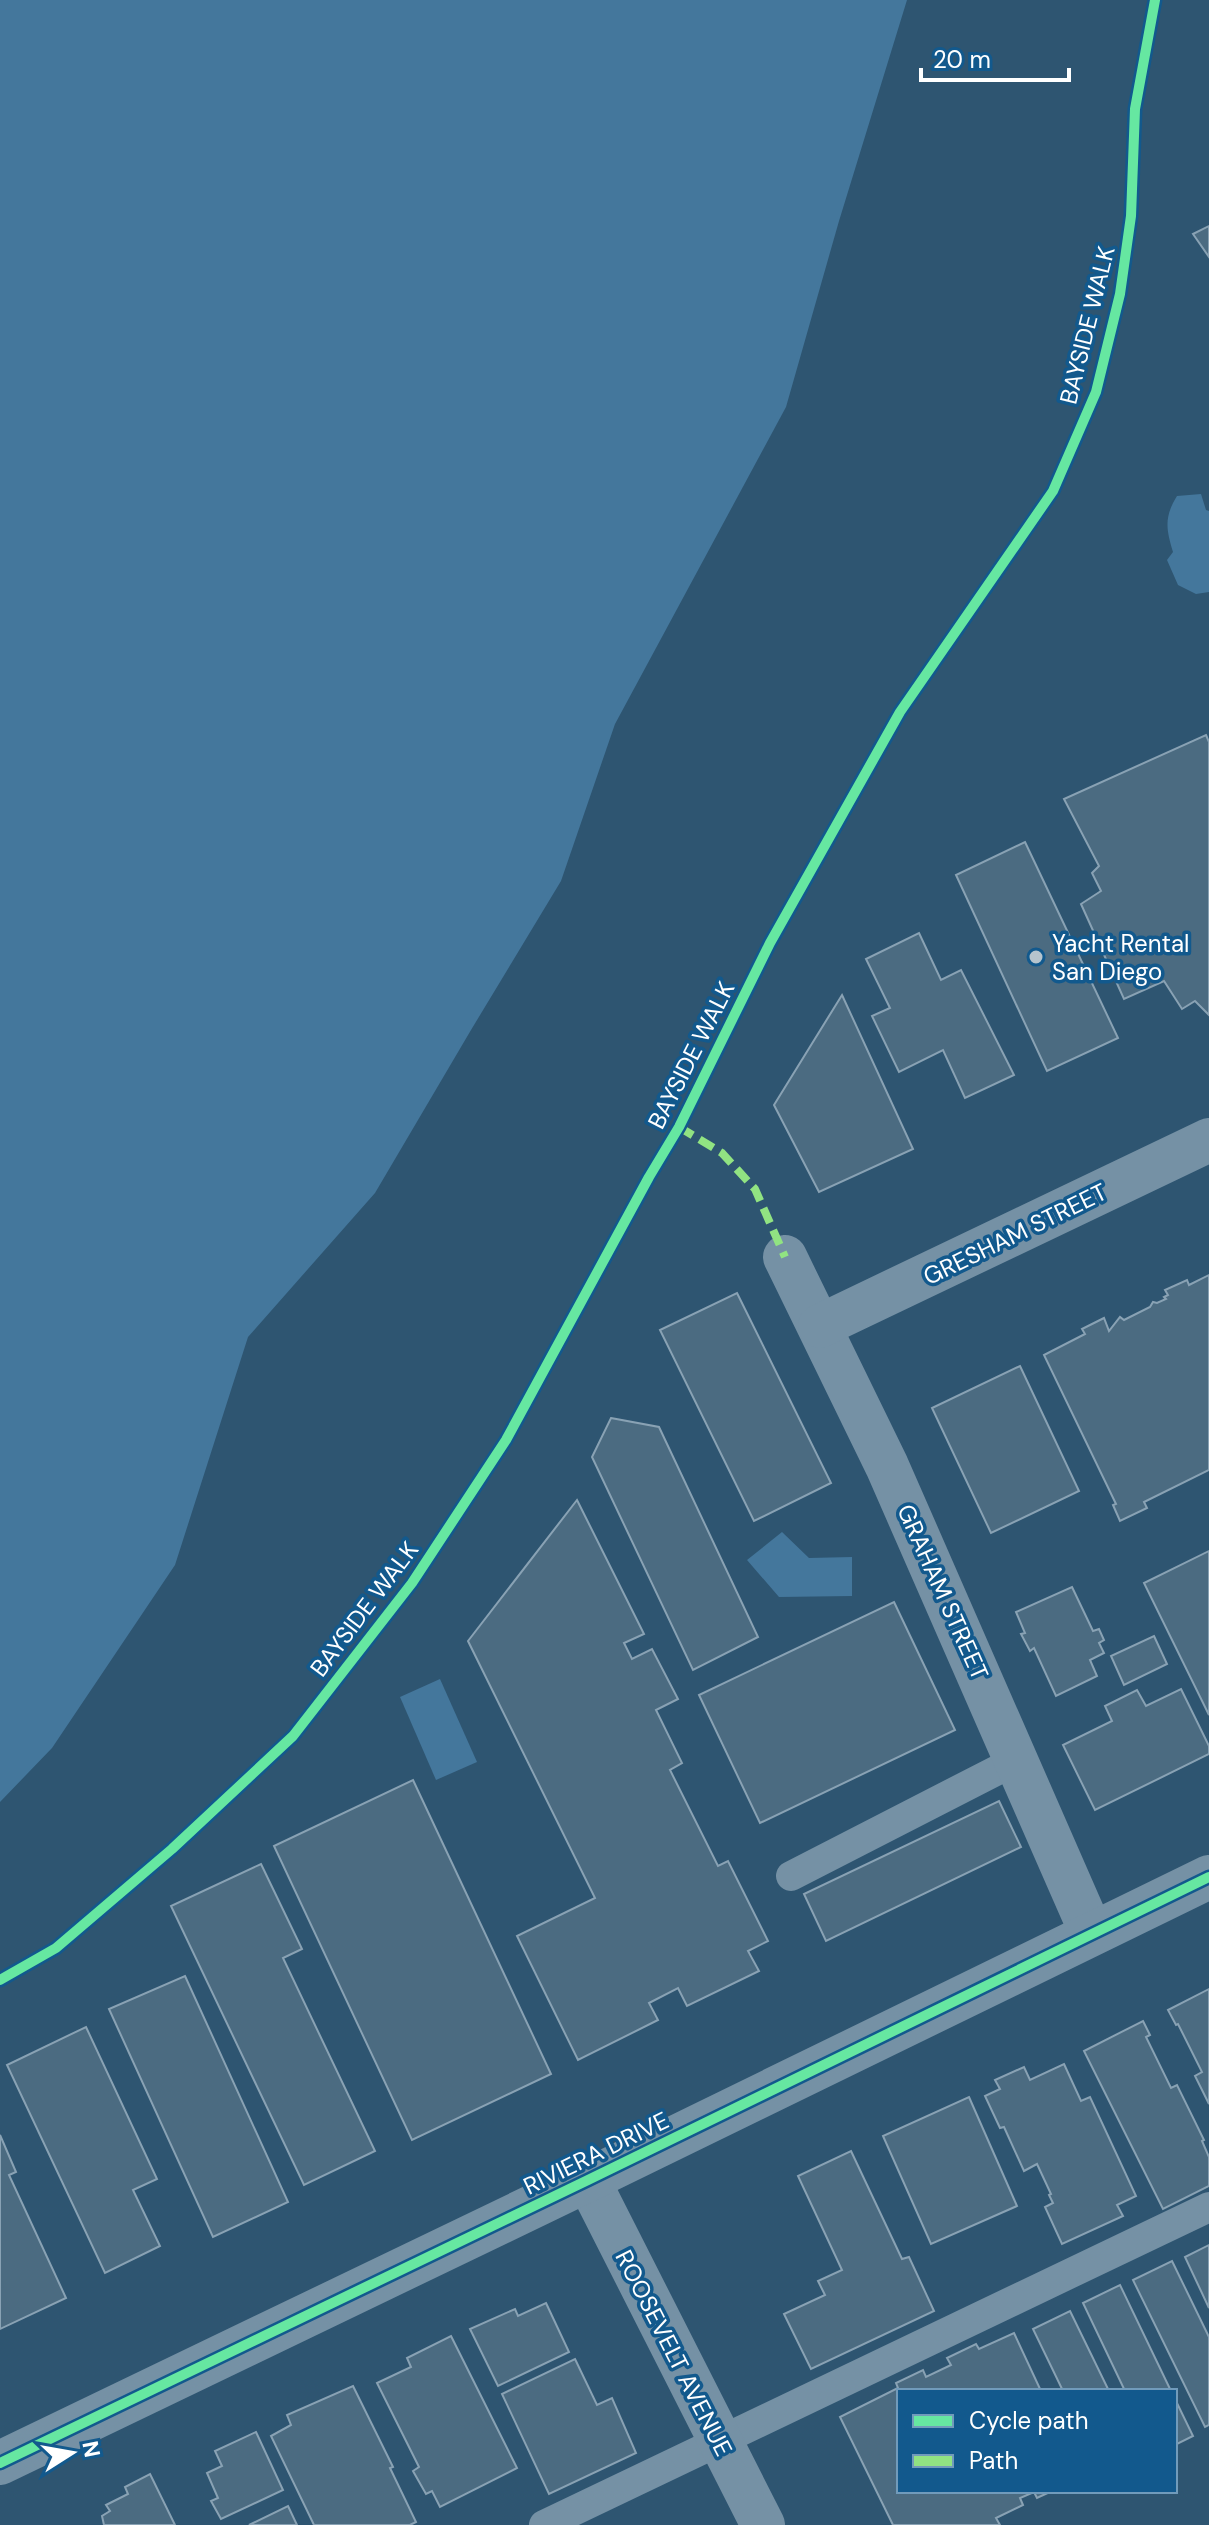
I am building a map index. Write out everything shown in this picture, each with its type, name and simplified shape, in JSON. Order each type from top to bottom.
[{"type":"street","name":"GRESHAM STREET","points":[[820,1326],[1209,1140]]},
{"type":"street","name":"GRAHAM STREET","points":[[785,1257],[887,1466],[1091,1932]]},
{"type":"street","name":"RIVIERA DRIVE","points":[[0,2463],[1209,1877]]},
{"type":"street","name":"ROOSEVELT AVENUE","points":[[588,2180],[763,2525]]},
{"type":"lane","points":[[791,1876],[1017,1760]]},
{"type":"lane","points":[[544,2525],[1209,2207]]},
{"type":"water","points":[[0,0],[907,0],[786,407],[615,724],[561,881],[375,1193],[248,1337],[175,1565],[52,1748],[0,1802]]},
{"type":"water","points":[[1201,494],[1209,511],[1209,592],[1196,594],[1178,585],[1167,560],[1173,552],[1168,523],[1177,496]]},
{"type":"water","points":[[782,1532],[809,1558],[852,1557],[852,1596],[779,1597],[747,1560]]},
{"type":"water","points":[[440,1679],[477,1762],[436,1780],[400,1697]]},
{"type":"building","points":[[1209,226],[1209,257],[1193,234]]},
{"type":"building","points":[[1206,735],[1209,742],[1209,1015],[1195,1001],[1182,1009],[1164,981],[1124,999],[1081,904],[1101,891],[1092,873],[1099,866],[1064,799]]},
{"type":"building","name":"Yacht Rental San Diego","points":[[1025,842],[1118,1038],[1047,1071],[956,875]]},
{"type":"building","points":[[919,933],[941,980],[961,970],[1014,1075],[965,1098],[943,1050],[899,1072],[872,1016],[890,1008],[866,959]]},
{"type":"building","points":[[842,995],[913,1149],[819,1192],[774,1105]]},
{"type":"building","points":[[1209,1275],[1209,1470],[1144,1502],[1147,1508],[1120,1521],[1113,1505],[1116,1504],[1044,1355],[1085,1334],[1082,1329],[1104,1318],[1109,1331],[1120,1317],[1124,1320],[1150,1307],[1153,1302],[1166,1299],[1164,1297],[1168,1295],[1165,1290],[1187,1280],[1189,1285]]},
{"type":"building","points":[[737,1293],[831,1483],[754,1521],[660,1330]]},
{"type":"building","points":[[1020,1366],[1079,1491],[991,1533],[932,1408]]},
{"type":"building","points":[[611,1418],[659,1427],[758,1637],[693,1670],[592,1457]]},
{"type":"building","points":[[577,1500],[644,1634],[624,1643],[632,1659],[652,1649],[678,1699],[656,1710],[682,1763],[670,1770],[718,1866],[728,1861],[768,1941],[748,1951],[759,1971],[687,2006],[678,1988],[649,2003],[658,2020],[578,2060],[517,1936],[595,1898],[468,1641]]},
{"type":"building","points":[[1209,1551],[1209,1715],[1144,1583]]},
{"type":"building","points":[[1072,1587],[1093,1631],[1099,1629],[1104,1640],[1099,1643],[1104,1653],[1090,1660],[1097,1676],[1056,1696],[1034,1648],[1030,1651],[1021,1634],[1025,1633],[1016,1612]]},
{"type":"building","points":[[894,1602],[955,1730],[760,1823],[699,1695]]},
{"type":"building","points":[[1154,1636],[1167,1664],[1124,1685],[1111,1656]]},
{"type":"building","points":[[1181,1689],[1209,1746],[1209,1754],[1095,1810],[1063,1745],[1112,1721],[1105,1706],[1137,1690],[1146,1706]]},
{"type":"building","points":[[413,1780],[551,2074],[412,2140],[274,1846]]},
{"type":"building","points":[[999,1801],[1021,1847],[826,1941],[804,1894]]},
{"type":"building","points":[[261,1864],[302,1949],[283,1958],[375,2151],[304,2185],[171,1906]]},
{"type":"building","points":[[185,1976],[288,2202],[213,2237],[109,2009]]},
{"type":"building","points":[[1209,1989],[1209,2104],[1195,2076],[1202,2072],[1168,2010]]},
{"type":"building","points":[[1143,2021],[1150,2035],[1146,2037],[1171,2088],[1177,2085],[1209,2157],[1209,2186],[1163,2209],[1084,2051]]},
{"type":"building","points":[[86,2027],[157,2179],[133,2190],[160,2246],[105,2273],[7,2065]]},
{"type":"building","points":[[1064,2064],[1081,2101],[1090,2097],[1136,2196],[1117,2205],[1123,2216],[1062,2244],[1045,2207],[1053,2203],[1037,2164],[1024,2171],[1004,2127],[1000,2128],[985,2096],[1000,2089],[995,2080],[1024,2067],[1030,2080]]},
{"type":"building","points":[[969,2097],[1017,2206],[931,2244],[883,2136]]},
{"type":"building","points":[[0,2135],[16,2172],[9,2175],[66,2298],[0,2329]]},
{"type":"building","points":[[851,2151],[902,2259],[909,2257],[934,2311],[811,2369],[784,2314],[825,2295],[818,2281],[842,2270],[798,2176]]},
{"type":"building","points":[[1209,2245],[1209,2308],[1185,2257]]},
{"type":"building","points":[[1172,2261],[1209,2337],[1209,2425],[1205,2427],[1133,2280]]},
{"type":"building","points":[[1120,2285],[1170,2389],[1124,2389],[1083,2303]]},
{"type":"building","points":[[546,2303],[569,2352],[498,2386],[470,2329],[515,2309],[518,2316]]},
{"type":"building","points":[[1070,2311],[1108,2389],[1062,2389],[1033,2329]]},
{"type":"building","points":[[1014,2333],[1040,2389],[897,2389],[897,2493],[1032,2493],[1020,2498],[1023,2505],[996,2518],[1000,2525],[893,2525],[840,2417],[898,2388],[896,2383],[923,2370],[926,2377],[951,2365],[947,2358],[976,2344],[979,2349]]},
{"type":"building","points":[[451,2336],[517,2468],[440,2507],[432,2491],[426,2494],[413,2471],[419,2467],[377,2383],[411,2367],[407,2358]]},
{"type":"building","points":[[575,2359],[597,2405],[612,2398],[636,2453],[549,2494],[502,2394]]},
{"type":"building","points":[[353,2386],[416,2522],[410,2525],[314,2525],[271,2436],[291,2425],[287,2415]]},
{"type":"building","points":[[1177,2403],[1193,2436],[1177,2444]]},
{"type":"building","points":[[256,2432],[283,2490],[221,2519],[211,2501],[218,2498],[207,2473],[222,2466],[215,2451]]},
{"type":"building","points":[[150,2474],[175,2525],[104,2525],[102,2516],[110,2511],[106,2505],[128,2494],[125,2487]]},
{"type":"building","points":[[288,2506],[297,2525],[249,2525]]},
{"type":"marked path","points":[[679,1127],[722,1153],[755,1189],[785,1257]]},
{"type":"cycle path","name":"BAYSIDE WALK","points":[[0,1980],[56,1948],[172,1849],[293,1736],[412,1583],[506,1440],[679,1127],[770,943],[900,712],[1053,491],[1096,392],[1120,294],[1131,216],[1135,109],[1155,0]]},
{"type":"cycle path","points":[[0,2463],[1209,1877]]},
{"type":"place","name":"Yacht Rental San Diego","points":[[1036,957]]}]
